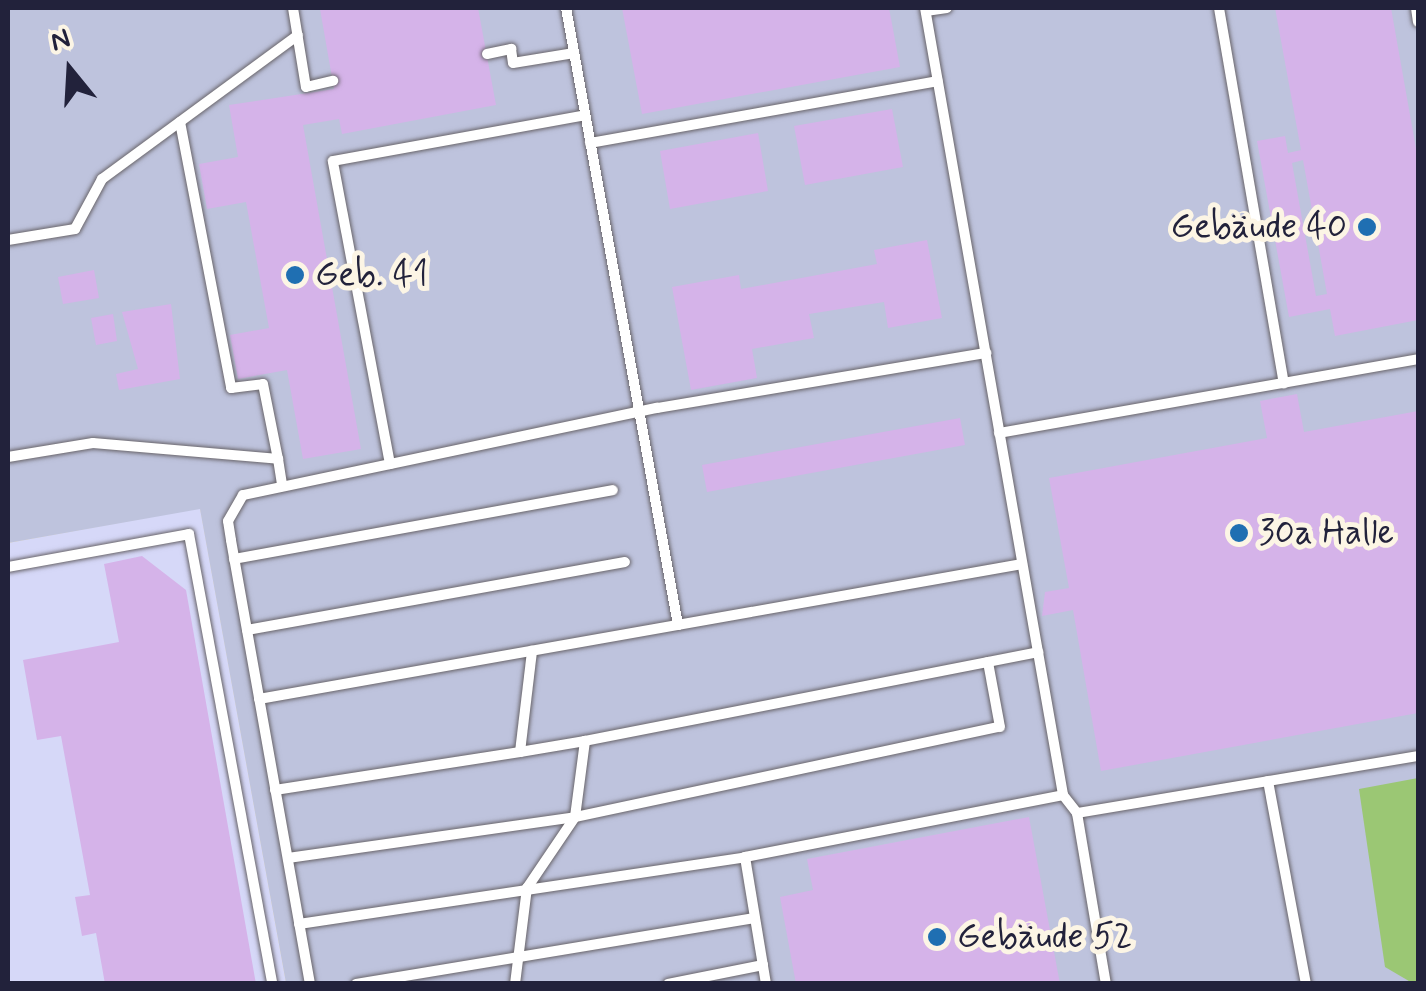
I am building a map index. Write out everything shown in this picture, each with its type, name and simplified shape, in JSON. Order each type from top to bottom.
[{"type":"lane","points":[[293,8],[306,87],[332,82]]},
{"type":"lane","points":[[566,8],[678,625]]},
{"type":"lane","points":[[947,8],[926,10],[1062,795],[1077,813],[1106,984]]},
{"type":"lane","points":[[1219,8],[1284,383]]},
{"type":"lane","points":[[1416,8],[1418,22]]},
{"type":"lane","points":[[8,240],[75,229],[102,179],[298,34]]},
{"type":"lane","points":[[486,54],[511,49],[513,62],[574,52]]},
{"type":"lane","points":[[590,143],[938,81]]},
{"type":"lane","points":[[390,464],[333,161],[585,115]]},
{"type":"lane","points":[[180,122],[232,388],[262,384],[282,483]]},
{"type":"lane","points":[[310,984],[234,559],[233,504],[282,483],[986,354]]},
{"type":"lane","points":[[1000,433],[1418,359]]},
{"type":"lane","points":[[8,458],[93,443],[278,459]]},
{"type":"lane","points":[[234,559],[613,490]]},
{"type":"lane","points":[[8,567],[189,534],[272,984]]},
{"type":"lane","points":[[247,630],[625,562]]},
{"type":"lane","points":[[259,699],[1022,564]]},
{"type":"lane","points":[[520,752],[532,650]]},
{"type":"lane","points":[[276,790],[585,741],[1038,652]]},
{"type":"lane","points":[[288,858],[575,817],[1000,727],[988,662]]},
{"type":"lane","points":[[515,984],[527,888],[575,817],[585,741]]},
{"type":"lane","points":[[1077,813],[1418,756]]},
{"type":"lane","points":[[1268,781],[1306,984]]},
{"type":"lane","points":[[299,924],[745,857],[1062,795]]},
{"type":"lane","points":[[745,857],[766,984]]},
{"type":"lane","points":[[356,984],[755,918]]},
{"type":"lane","points":[[668,984],[763,965]]},
{"type":"shaded area","points":[[8,8],[1418,8],[1418,983],[286,983],[200,509],[8,543]]},
{"type":"shaded area","points":[[200,508],[286,983],[8,984],[8,543]]},
{"type":"green space","points":[[1418,778],[1418,983],[1414,984],[1385,967],[1359,789]]},
{"type":"building","points":[[478,8],[496,105],[342,134],[339,119],[303,125],[361,449],[303,459],[287,370],[238,379],[230,335],[269,328],[246,202],[207,209],[199,164],[238,157],[229,105],[334,89],[320,9]]},
{"type":"building","points":[[622,8],[889,8],[900,67],[642,114]]},
{"type":"building","name":"Gebäude 40","points":[[1275,8],[1391,8],[1418,160],[1418,320],[1335,336],[1330,309],[1289,317],[1257,141],[1285,136],[1288,153],[1301,150]],"holes":[[[1303,160],[1327,294],[1316,296],[1292,163]]]},
{"type":"building","points":[[892,109],[903,167],[805,185],[794,126]]},
{"type":"building","points":[[758,133],[768,191],[670,209],[660,151]]},
{"type":"building","points":[[927,240],[942,318],[888,328],[884,302],[809,314],[814,338],[752,349],[757,378],[691,390],[672,287],[739,275],[741,289],[877,264],[874,250]]},
{"type":"building","points":[[94,270],[99,298],[63,304],[58,277]]},
{"type":"building","points":[[171,304],[180,379],[119,390],[116,374],[138,369],[122,312]]},
{"type":"building","points":[[113,314],[117,341],[96,345],[91,318]]},
{"type":"building","name":"30a Halle","points":[[1297,394],[1304,432],[1418,411],[1418,713],[1101,771],[1073,610],[1042,616],[1045,592],[1069,588],[1049,478],[1267,438],[1260,401]]},
{"type":"building","points":[[960,418],[965,445],[707,492],[702,465]]},
{"type":"building","points":[[142,556],[186,590],[256,984],[105,984],[96,933],[82,936],[75,897],[90,895],[61,736],[37,740],[23,660],[119,642],[104,564]]},
{"type":"building","name":"Gebäude 52","points":[[1029,817],[1060,984],[796,984],[780,897],[813,890],[807,859]]},
{"type":"place","name":"Gebäude 40","points":[[1367,227]]},
{"type":"place","name":"Geb. 41","points":[[295,275]]},
{"type":"place","name":"30a Halle","points":[[1239,533]]},
{"type":"place","name":"Gebäude 52","points":[[937,937]]}]
